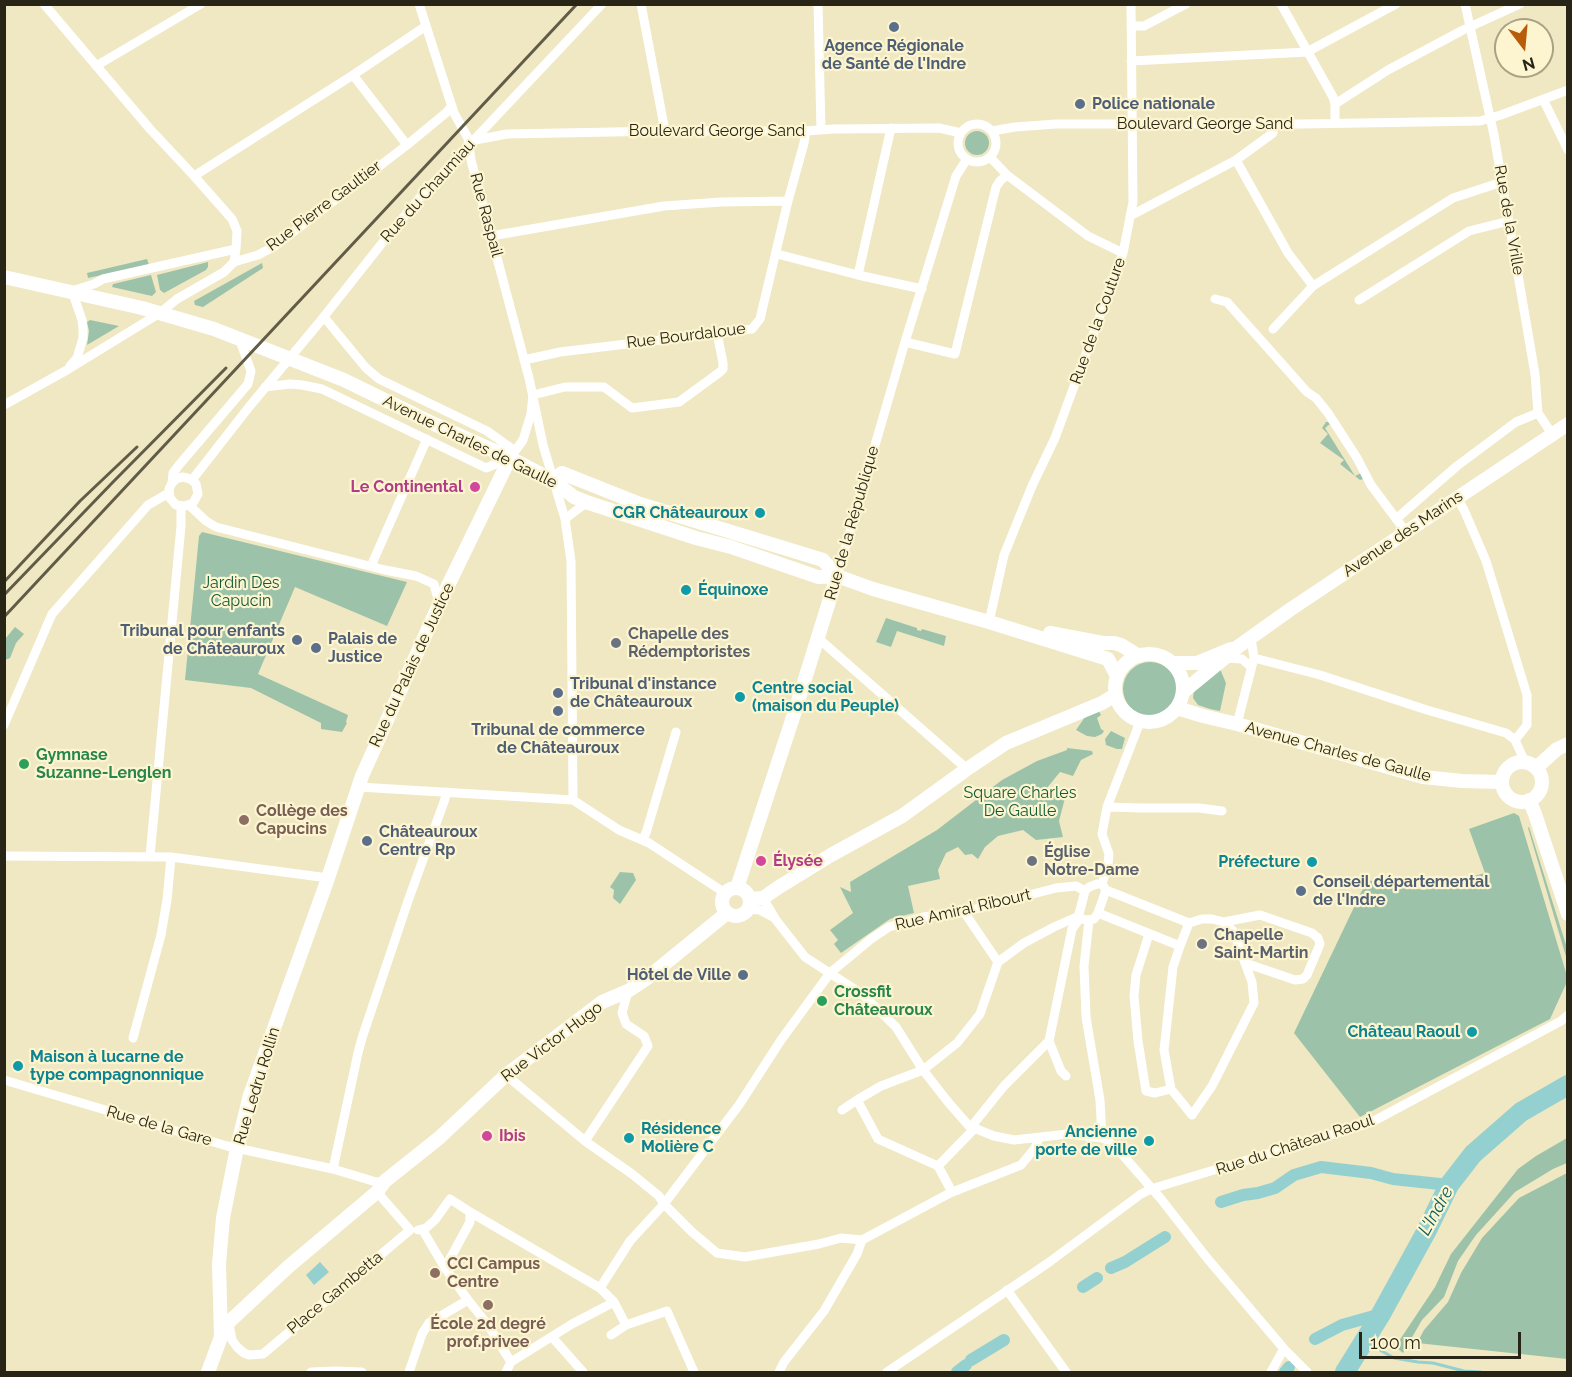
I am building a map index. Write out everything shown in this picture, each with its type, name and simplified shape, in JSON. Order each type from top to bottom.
[{"type":"main road","points":[[4,278],[72,291],[159,313]]},
{"type":"main road","name":"Avenue Charles de Gaulle","points":[[159,313],[239,338],[309,365],[434,424],[512,454],[557,477],[823,560],[837,576]]},
{"type":"main road","name":"Avenue des Marins","points":[[1183,692],[1239,646],[1291,609],[1568,424]]},
{"type":"main road","name":"Rue du Palais de Justice","points":[[328,878],[376,744],[441,600],[512,454]]},
{"type":"main road","name":"Avenue Charles de Gaulle","points":[[557,477],[574,497],[589,503],[818,577],[837,576],[873,589],[1108,659],[1117,676]]},
{"type":"main road","name":"Rue de la République","points":[[731,891],[837,576]]},
{"type":"main road","name":"Avenue Charles de Gaulle","points":[[989,622],[1103,643],[1114,643],[1139,656]]},
{"type":"main road","name":"Avenue des Marins","points":[[1172,663],[1197,663],[1239,646]]},
{"type":"main road","points":[[1150,654],[1161,656],[1172,663],[1179,671],[1182,681],[1183,692],[1177,708],[1170,716],[1149,723],[1140,722],[1128,716],[1115,695],[1117,676],[1122,668],[1130,660],[1150,654]]},
{"type":"main road","points":[[757,901],[745,891],[731,891],[722,902],[722,906],[730,915],[738,916],[746,913],[757,901],[779,887],[902,816],[1006,743],[1102,703],[1115,695]]},
{"type":"main road","name":"Avenue Charles de Gaulle","points":[[1177,708],[1423,777],[1502,782]]},
{"type":"main road","points":[[1531,765],[1568,744]]},
{"type":"main road","points":[[1518,762],[1531,765],[1542,780],[1539,792],[1529,800],[1516,801],[1510,798],[1502,782],[1506,769],[1518,762]]},
{"type":"main road","points":[[1529,800],[1568,914]]},
{"type":"main road","name":"Rue Ledru Rollin","points":[[221,1337],[219,1264],[223,1218],[237,1148],[250,1095],[328,878]]},
{"type":"main road","name":"Rue Victor Hugo","points":[[381,1186],[439,1138],[506,1075],[602,1002],[628,991],[646,979],[727,913]]},
{"type":"main road","points":[[208,1372],[229,1322],[381,1186]]},
{"type":"street","points":[[44,4],[150,129],[232,219],[237,231],[234,262]]},
{"type":"street","points":[[96,66],[201,4]]},
{"type":"street","name":"Rue Raspail","points":[[419,4],[453,109],[470,141],[491,236],[533,394],[543,445],[557,477],[571,561],[573,800]]},
{"type":"street","name":"Rue du Chaumiau","points":[[192,480],[422,195],[470,141],[499,115],[603,4]]},
{"type":"street","points":[[641,4],[665,131]]},
{"type":"street","points":[[818,4],[821,130]]},
{"type":"street","name":"Rue de la Couture","points":[[989,622],[1004,555],[1032,486],[1055,438],[1123,253],[1132,202],[1131,4]]},
{"type":"street","points":[[1131,27],[1144,26],[1186,4]]},
{"type":"street","points":[[1281,4],[1333,97],[1335,122]]},
{"type":"street","points":[[1131,61],[1307,51],[1396,4]]},
{"type":"street","name":"Rue de la Vrille","points":[[1465,4],[1502,182],[1535,374],[1539,413],[1552,434]]},
{"type":"street","points":[[1335,104],[1388,70],[1520,4]]},
{"type":"street","points":[[194,176],[426,26]]},
{"type":"street","points":[[353,75],[407,145]]},
{"type":"street","name":"Boulevard George Sand","points":[[992,132],[1015,127],[1056,124],[1480,121],[1501,116],[1568,90]]},
{"type":"street","points":[[1543,99],[1568,150]]},
{"type":"street","name":"Rue Pierre Gaultier","points":[[4,405],[67,370],[159,313],[177,299],[224,272],[234,262],[258,255],[275,246],[453,109]]},
{"type":"street","points":[[1130,216],[1236,160],[1273,133],[1274,123]]},
{"type":"street","points":[[974,124],[984,125],[992,132],[995,136],[995,147],[990,157],[979,161],[967,159],[963,155],[958,144],[964,128],[974,124]]},
{"type":"street","points":[[858,275],[891,128]]},
{"type":"street","name":"Boulevard George Sand","points":[[470,141],[514,134],[665,131],[939,128],[961,133]]},
{"type":"street","name":"Rue Bourdaloue","points":[[524,360],[560,352],[752,329],[760,319],[806,131]]},
{"type":"street","points":[[990,157],[1007,175],[1088,236],[1123,253]]},
{"type":"street","name":"Rue de la République","points":[[837,576],[956,176],[967,159]]},
{"type":"street","points":[[1236,160],[1288,253],[1313,286]]},
{"type":"street","points":[[905,342],[955,354],[996,187],[1007,175]]},
{"type":"street","points":[[1273,329],[1313,286],[1453,198],[1502,182]]},
{"type":"street","points":[[491,236],[664,206],[788,201]]},
{"type":"street","points":[[1359,300],[1469,231],[1509,221]]},
{"type":"street","points":[[67,370],[77,358],[83,338],[82,320],[72,291],[103,279],[237,249]]},
{"type":"street","points":[[777,254],[922,289]]},
{"type":"street","points":[[1215,299],[1227,302],[1307,392],[1322,405],[1371,485],[1406,532]]},
{"type":"street","points":[[265,387],[290,384],[322,389],[486,468],[512,454],[487,431],[378,379],[366,368],[324,317]]},
{"type":"street","points":[[533,394],[564,387],[604,387],[632,408],[679,402],[723,369],[717,333]]},
{"type":"street","points":[[239,338],[251,371],[248,384],[179,465],[174,473],[169,493],[172,502],[185,506],[216,527],[416,576],[434,584],[438,598],[441,600]]},
{"type":"street","name":"Rue Raspail","points":[[512,454],[523,440],[527,429],[533,394]]},
{"type":"street","points":[[1396,519],[1457,466],[1499,434],[1516,422],[1539,413]]},
{"type":"street","points":[[371,566],[427,439]]},
{"type":"street","points":[[172,483],[182,477],[192,480],[198,494],[193,502],[185,506]]},
{"type":"street","points":[[4,725],[52,614],[148,505],[169,493]]},
{"type":"street","points":[[1457,498],[1486,561],[1527,695],[1527,725],[1515,740]]},
{"type":"street","points":[[565,519],[589,503]]},
{"type":"street","points":[[150,856],[181,526],[185,506]]},
{"type":"street","points":[[818,638],[967,769]]},
{"type":"street","points":[[1237,724],[1252,662],[1251,638]]},
{"type":"street","points":[[1224,658],[1252,662],[1264,659],[1506,733],[1515,740],[1531,765]]},
{"type":"street","points":[[842,1110],[881,1086],[923,1070],[957,1043],[980,1014],[998,962],[1024,943],[1054,927],[1083,918],[1094,919],[1098,913],[1108,864],[1109,854],[1102,834],[1107,807],[1140,722]]},
{"type":"street","points":[[642,840],[676,732]]},
{"type":"street","points":[[359,787],[573,800],[619,830],[649,843],[731,891]]},
{"type":"street","points":[[333,1169],[358,1053],[369,1014],[446,792]]},
{"type":"street","points":[[1107,807],[1199,808],[1222,811]]},
{"type":"street","points":[[4,856],[171,857],[328,878]]},
{"type":"street","points":[[133,1038],[160,935],[167,900],[171,857]]},
{"type":"street","points":[[1105,1139],[1086,1017],[1083,918],[1085,891],[1092,885],[1104,887],[1189,923],[1202,919],[1224,922],[1260,915],[1312,933],[1318,938],[1320,944],[1307,975],[1303,979],[1295,980],[1245,963]]},
{"type":"street","name":"Rue Amiral Ribourt","points":[[600,1288],[630,1241],[664,1204],[739,1105],[830,973],[871,939],[889,927],[923,917],[964,912],[1056,888],[1077,886],[1085,891]]},
{"type":"street","points":[[757,901],[760,910],[776,918]]},
{"type":"street","points":[[757,901],[776,918],[805,957],[862,994],[896,1027],[923,1070],[969,1126],[994,1137],[1014,1140],[1068,1134],[1105,1139],[1121,1154],[1223,1277],[1307,1372]]},
{"type":"street","points":[[964,912],[998,962]]},
{"type":"street","points":[[1098,913],[1180,946]]},
{"type":"street","points":[[938,1166],[974,1129],[975,1122],[1004,1086],[1049,1041],[1072,929],[1083,918]]},
{"type":"street","points":[[1189,923],[1173,967],[1164,1050],[1171,1089],[1192,1115],[1212,1086],[1254,1003],[1252,982],[1245,963],[1233,931],[1224,922]]},
{"type":"street","points":[[1149,934],[1136,975],[1134,996],[1138,1041],[1146,1091],[1155,1093],[1171,1089]]},
{"type":"street","points":[[585,1141],[648,1046],[644,1036],[626,1024],[622,1013],[628,991]]},
{"type":"street","name":"Rue du Château Raoul","points":[[886,1372],[1007,1290],[1141,1194],[1151,1189],[1370,1123],[1565,1018]]},
{"type":"street","points":[[1049,1041],[1061,1071],[1066,1076]]},
{"type":"street","points":[[506,1075],[585,1141],[659,1196],[692,1232],[715,1250],[746,1257],[841,1238],[862,1240],[952,1192],[1020,1165],[1035,1148],[1039,1138]]},
{"type":"street","name":"Rue de la Gare","points":[[4,1080],[188,1135],[333,1169],[376,1182],[381,1186]]},
{"type":"street","points":[[857,1100],[878,1139],[938,1166],[952,1192]]},
{"type":"street","points":[[381,1186],[410,1230],[426,1228],[435,1220]]},
{"type":"street","points":[[429,1240],[429,1231],[450,1199],[600,1288],[614,1302],[626,1325]]},
{"type":"street","points":[[445,1268],[470,1222],[470,1212]]},
{"type":"street","points":[[422,1229],[445,1268],[488,1325],[511,1362]]},
{"type":"street","name":"Place Gambetta","points":[[229,1322],[232,1340],[237,1347],[249,1355],[262,1354],[410,1230]]},
{"type":"street","points":[[779,1372],[784,1362],[824,1311],[858,1254],[862,1240]]},
{"type":"street","points":[[1007,1290],[1066,1372]]},
{"type":"street","points":[[410,1372],[422,1334],[429,1323],[468,1300]]},
{"type":"street","points":[[506,1372],[511,1362],[614,1302]]},
{"type":"street","points":[[611,1335],[626,1325],[667,1311],[694,1372]]},
{"type":"street","points":[[552,1337],[582,1372]]},
{"type":"street","points":[[1271,1372],[1282,1352],[1289,1353]]},
{"type":"street","points":[[311,1372],[362,1372]]},
{"type":"green space","points":[[977,131],[985,135],[989,143],[985,151],[977,155],[969,151],[965,143],[969,135]]},
{"type":"green space","points":[[147,259],[149,265],[88,278],[87,273]]},
{"type":"green space","points":[[208,262],[206,270],[164,293],[160,290],[157,275]]},
{"type":"green space","points":[[262,263],[263,268],[203,307],[195,305],[194,301]]},
{"type":"green space","points":[[151,275],[156,292],[152,296],[112,287],[113,284]]},
{"type":"green space","points":[[90,320],[119,326],[87,345],[89,331],[87,322]]},
{"type":"green space","points":[[1326,422],[1330,424],[1325,428],[1355,476],[1340,464],[1344,460],[1320,443],[1328,434],[1322,428]]},
{"type":"green space","points":[[1361,473],[1363,479],[1360,480],[1355,476]]},
{"type":"green space","name":"Jardin Des Capucin","points":[[202,532],[407,582],[387,626],[295,587],[258,674],[348,715],[342,732],[321,729],[321,723],[251,688],[185,680],[199,536]]},
{"type":"green space","points":[[886,618],[917,628],[917,630],[922,629],[946,636],[944,646],[897,631],[891,647],[876,642]]},
{"type":"green space","points":[[15,627],[24,634],[16,643],[10,658],[5,660],[5,639]]},
{"type":"green space","points":[[1145,662],[1155,662],[1165,666],[1173,674],[1177,689],[1173,704],[1165,712],[1155,716],[1145,716],[1135,712],[1127,704],[1123,694],[1123,684],[1127,674],[1135,666]]},
{"type":"green space","points":[[1220,669],[1226,683],[1220,711],[1198,705],[1193,698],[1194,690]]},
{"type":"green space","points":[[1099,711],[1101,715],[1097,718],[1104,731],[1102,734],[1095,737],[1087,736],[1076,730],[1085,717]]},
{"type":"green space","points":[[1111,731],[1125,738],[1122,749],[1106,745],[1105,739]]},
{"type":"green space","name":"Square Charles De Gaulle","points":[[1067,748],[1092,751],[1093,754],[1081,760],[1073,776],[1060,772],[1047,788],[1065,798],[1059,821],[1063,837],[1036,840],[1023,830],[998,836],[985,847],[978,859],[972,854],[965,855],[958,847],[946,853],[938,870],[940,879],[908,886],[914,913],[890,919],[841,953],[834,944],[838,940],[830,930],[853,913],[840,887],[851,892],[850,882],[937,830],[1002,780]]},
{"type":"green space","points":[[1514,813],[1519,816],[1567,976],[1566,984],[1550,1019],[1360,1117],[1294,1033],[1367,880],[1424,890],[1485,873],[1469,829]]},
{"type":"green space","points":[[1528,828],[1567,948],[1567,960]]},
{"type":"green space","points":[[620,872],[633,873],[636,880],[620,904],[613,898],[614,890],[610,887]]},
{"type":"green space","points":[[1567,1138],[1567,1163],[1515,1192],[1476,1235],[1458,1261],[1444,1297],[1422,1320],[1403,1353],[1398,1349],[1399,1341],[1435,1287],[1451,1254],[1518,1169]]},
{"type":"green space","points":[[1567,1173],[1567,1359],[1417,1343],[1424,1330],[1448,1302],[1461,1273],[1482,1238],[1519,1198]]},
{"type":"water","points":[[320,1262],[329,1272],[314,1285],[306,1275]]},
{"type":"waterway","name":"L'Indre","points":[[1345,1372],[1381,1314],[1449,1185],[1473,1154],[1521,1112],[1568,1085]]},
{"type":"waterway","points":[[1221,1202],[1275,1188],[1294,1175],[1321,1167],[1371,1173],[1393,1179],[1449,1185]]},
{"type":"waterway","points":[[1111,1268],[1165,1237]]},
{"type":"waterway","points":[[1083,1287],[1097,1278]]},
{"type":"waterway","points":[[1315,1339],[1342,1325],[1381,1314]]},
{"type":"waterway","points":[[971,1360],[1004,1340]]},
{"type":"waterway","points":[[1364,1341],[1394,1358],[1481,1372]]},
{"type":"waterway","points":[[957,1372],[966,1365]]},
{"type":"waterway","points":[[1285,1372],[1289,1367]]},
{"type":"railway","points":[[4,617],[577,4]]},
{"type":"railway","points":[[4,595],[226,368]]},
{"type":"railway","points":[[4,582],[80,501],[137,447]]},
{"type":"place","name":"Agence Régionale de Santé de l'Indre","points":[[894,27]]},
{"type":"place","name":"Police nationale","points":[[1080,104]]},
{"type":"place","name":"Le Continental","points":[[475,487]]},
{"type":"place","name":"CGR Châteauroux","points":[[760,513]]},
{"type":"place","name":"Équinoxe","points":[[686,590]]},
{"type":"place","name":"Tribunal pour enfants de Châteauroux","points":[[297,640]]},
{"type":"place","name":"Chapelle des Rédemptoristes","points":[[616,643]]},
{"type":"place","name":"Palais de Justice","points":[[316,648]]},
{"type":"place","name":"Tribunal d'instance de Châteauroux","points":[[558,693]]},
{"type":"place","name":"Centre social (maison du Peuple)","points":[[740,697]]},
{"type":"place","name":"Tribunal de commerce de Châteauroux","points":[[558,711]]},
{"type":"place","name":"Gymnase Suzanne-Lenglen","points":[[24,764]]},
{"type":"place","name":"Collège des Capucins","points":[[244,820]]},
{"type":"place","name":"Châteauroux Centre Rp","points":[[367,841]]},
{"type":"place","name":"Élysée","points":[[761,861]]},
{"type":"place","name":"Église Notre-Dame","points":[[1032,861]]},
{"type":"place","name":"Préfecture","points":[[1312,862]]},
{"type":"place","name":"Conseil départemental de l'Indre","points":[[1301,891]]},
{"type":"place","name":"Chapelle Saint-Martin","points":[[1202,944]]},
{"type":"place","name":"Hôtel de Ville","points":[[743,975]]},
{"type":"place","name":"Crossfit Châteauroux","points":[[822,1001]]},
{"type":"place","name":"Château Raoul","points":[[1472,1032]]},
{"type":"place","name":"Maison à lucarne de type compagnonnique","points":[[18,1066]]},
{"type":"place","name":"Ibis","points":[[487,1136]]},
{"type":"place","name":"Résidence Molière C","points":[[629,1138]]},
{"type":"place","name":"Ancienne porte de ville","points":[[1149,1141]]},
{"type":"place","name":"CCI Campus Centre","points":[[435,1273]]},
{"type":"place","name":"École 2d degré prof.privee","points":[[488,1305]]}]
